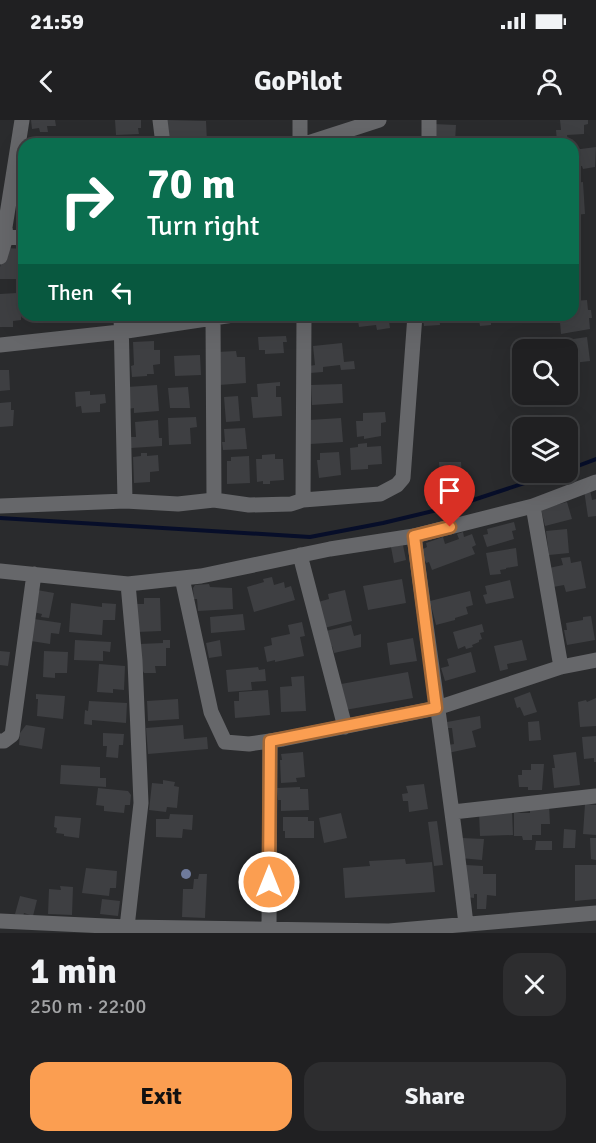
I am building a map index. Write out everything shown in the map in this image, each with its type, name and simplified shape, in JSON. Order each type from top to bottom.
[{"type":"street","points":[[19,138],[22,120]]},
{"type":"street","points":[[160,120],[162,138]]},
{"type":"street","points":[[300,120],[300,138]]},
{"type":"street","points":[[324,138],[379,120]]},
{"type":"street","points":[[429,120],[429,138]]},
{"type":"street","points":[[0,256],[6,237],[5,227],[18,145]]},
{"type":"street","points":[[6,237],[18,238]]},
{"type":"street","points":[[121,321],[125,501]]},
{"type":"street","points":[[0,345],[120,332],[188,321]]},
{"type":"street","points":[[213,321],[214,500]]},
{"type":"street","points":[[303,500],[304,321]]},
{"type":"street","points":[[0,506],[125,501],[178,504],[214,500],[249,505],[291,504],[303,500],[380,494],[397,485],[403,478],[416,321]]},
{"type":"street","points":[[0,571],[128,584],[201,576],[300,555],[414,536],[533,506],[596,482]]},
{"type":"street","points":[[533,506],[561,667]]},
{"type":"street","points":[[414,536],[436,708],[453,812],[466,924]]},
{"type":"street","points":[[300,555],[345,727]]},
{"type":"street","points":[[0,741],[12,735],[34,574]]},
{"type":"street","points":[[182,578],[211,712],[225,742],[249,744],[270,741],[436,708],[561,667],[596,660]]},
{"type":"street","points":[[127,927],[141,803],[135,661],[128,584]]},
{"type":"street","points":[[269,929],[270,741]]},
{"type":"street","points":[[453,812],[596,796]]},
{"type":"street","points":[[5,925],[389,932],[596,913]]},
{"type":"building","points":[[31,120],[55,120],[56,126],[47,126],[48,132],[40,132],[39,128],[32,129]]},
{"type":"building","points":[[115,120],[141,120],[141,128],[138,128],[139,134],[116,135]]},
{"type":"building","points":[[167,120],[206,121],[207,138],[167,138]]},
{"type":"building","points":[[560,120],[588,120],[588,124],[584,125],[584,134],[557,138],[556,130],[561,130]]},
{"type":"building","points":[[434,124],[456,125],[455,138],[433,138]]},
{"type":"building","points":[[596,147],[595,167],[583,169],[579,166],[579,149]]},
{"type":"building","points":[[579,182],[583,182],[585,214],[579,214]]},
{"type":"building","points":[[6,248],[18,249],[18,279],[0,279],[0,267]]},
{"type":"building","points":[[17,293],[18,320],[13,321],[13,327],[0,327],[0,294]]},
{"type":"building","points":[[587,300],[588,310],[591,310],[590,329],[561,334],[560,322],[579,321],[579,301]]},
{"type":"building","points":[[358,321],[389,321],[390,328],[377,330],[376,325],[359,327]]},
{"type":"building","points":[[423,321],[440,321],[440,325],[424,326]]},
{"type":"building","points":[[479,321],[491,321],[491,325],[480,326]]},
{"type":"building","points":[[286,336],[287,342],[283,342],[284,353],[265,354],[265,350],[259,350],[258,337]]},
{"type":"building","points":[[587,337],[590,361],[578,362],[578,339],[574,339]]},
{"type":"building","points":[[154,341],[154,350],[160,350],[160,364],[153,365],[154,374],[132,377],[133,342]]},
{"type":"building","points":[[342,343],[344,362],[354,361],[355,369],[341,370],[340,365],[323,367],[323,372],[310,373],[309,366],[315,365],[313,346]]},
{"type":"building","points":[[236,351],[237,357],[245,357],[246,383],[219,385],[217,352]]},
{"type":"building","points":[[200,355],[201,375],[175,376],[174,356]]},
{"type":"building","points":[[0,370],[9,370],[10,390],[0,391]]},
{"type":"building","points":[[280,382],[280,386],[276,386],[276,397],[281,397],[282,416],[253,418],[251,397],[258,397],[257,384]]},
{"type":"building","points":[[342,384],[343,403],[312,405],[311,385]]},
{"type":"building","points":[[157,385],[159,411],[134,413],[134,408],[128,409],[127,387]]},
{"type":"building","points":[[188,387],[190,408],[170,408],[168,388]]},
{"type":"building","points":[[90,391],[90,395],[105,394],[106,403],[100,404],[100,412],[82,413],[81,406],[76,407],[75,392]]},
{"type":"building","points":[[238,396],[240,421],[226,422],[224,397]]},
{"type":"building","points":[[11,402],[11,410],[14,410],[13,426],[0,427],[0,403]]},
{"type":"building","points":[[385,412],[386,422],[381,423],[381,436],[364,439],[364,436],[357,437],[356,421],[363,421],[363,413]]},
{"type":"building","points":[[196,417],[197,427],[190,428],[191,444],[169,445],[168,418]]},
{"type":"building","points":[[341,418],[343,442],[310,444],[309,420]]},
{"type":"building","points":[[158,420],[162,446],[131,448],[130,437],[136,437],[135,422]]},
{"type":"building","points":[[245,428],[247,449],[223,450],[224,429]]},
{"type":"building","points":[[367,443],[367,447],[381,446],[382,464],[368,465],[368,469],[351,470],[350,448]]},
{"type":"building","points":[[339,452],[341,475],[319,478],[317,460],[320,460],[320,453]]},
{"type":"building","points":[[141,453],[147,453],[147,456],[158,455],[159,471],[150,472],[150,482],[134,483],[133,457],[141,456]]},
{"type":"building","points":[[275,454],[275,459],[283,459],[284,480],[270,481],[270,484],[263,484],[263,481],[257,482],[256,459],[262,459],[262,455]]},
{"type":"building","points":[[249,456],[250,483],[227,484],[227,461],[231,461],[231,457]]},
{"type":"building","points":[[439,462],[461,462],[463,488],[454,489],[455,492],[446,492],[445,489],[441,489]]},
{"type":"building","points":[[590,489],[592,500],[596,499],[596,516],[588,517],[584,490]]},
{"type":"building","points":[[567,502],[572,519],[545,526],[541,509]]},
{"type":"building","points":[[514,522],[516,530],[512,531],[514,539],[487,547],[483,535],[488,534],[487,529]]},
{"type":"building","points":[[567,529],[569,553],[549,555],[546,531]]},
{"type":"building","points":[[463,532],[464,537],[472,534],[476,545],[472,547],[475,554],[432,570],[429,562],[426,563],[421,550],[427,547],[426,543],[443,537],[445,544],[459,539],[457,534]]},
{"type":"building","points":[[403,545],[406,560],[394,563],[391,547]]},
{"type":"building","points":[[516,548],[518,566],[500,570],[501,574],[490,575],[486,553]]},
{"type":"building","points":[[570,557],[571,563],[581,561],[586,588],[566,592],[564,585],[553,587],[549,568],[563,565],[561,558]]},
{"type":"building","points":[[272,577],[274,585],[284,582],[285,588],[291,586],[295,600],[254,612],[247,587]]},
{"type":"building","points":[[402,579],[406,603],[368,610],[363,586]]},
{"type":"building","points":[[510,580],[514,598],[486,604],[483,595],[487,594],[485,586]]},
{"type":"building","points":[[209,584],[210,587],[232,588],[233,609],[198,611],[193,588],[195,585]]},
{"type":"building","points":[[37,590],[54,593],[49,618],[41,617],[42,614],[33,612]]},
{"type":"building","points":[[345,590],[352,621],[324,628],[318,602],[329,599],[328,594]]},
{"type":"building","points":[[470,591],[473,605],[466,607],[468,614],[436,625],[430,601]]},
{"type":"building","points":[[144,598],[160,598],[161,631],[137,632],[136,604],[144,604]]},
{"type":"building","points":[[71,603],[102,607],[102,603],[116,604],[115,620],[103,620],[102,635],[69,632]]},
{"type":"building","points":[[243,614],[245,630],[211,633],[210,617]]},
{"type":"building","points":[[591,616],[595,640],[567,645],[564,630],[567,630],[566,623]]},
{"type":"building","points":[[34,619],[61,623],[59,634],[51,633],[50,644],[31,641]]},
{"type":"building","points":[[302,622],[305,636],[300,637],[304,656],[267,662],[264,647],[272,645],[271,638],[290,634],[288,625]]},
{"type":"building","points":[[482,624],[484,632],[480,633],[482,639],[472,645],[473,647],[466,649],[465,646],[458,649],[453,632]]},
{"type":"building","points":[[351,625],[354,636],[361,634],[361,647],[334,653],[326,631]]},
{"type":"building","points":[[413,638],[417,661],[390,665],[387,643]]},
{"type":"building","points":[[75,640],[111,642],[110,652],[103,651],[103,661],[74,660]]},
{"type":"building","points":[[163,640],[170,640],[170,648],[166,648],[166,666],[155,666],[156,673],[144,673],[140,666],[139,644],[163,643]]},
{"type":"building","points":[[220,640],[222,656],[209,658],[206,643]]},
{"type":"building","points":[[522,640],[527,660],[507,664],[508,669],[500,671],[494,646]]},
{"type":"building","points":[[0,651],[10,652],[8,666],[0,665]]},
{"type":"building","points":[[44,651],[68,652],[67,673],[55,673],[55,678],[43,677]]},
{"type":"building","points":[[471,652],[476,672],[445,681],[441,668],[449,666],[447,659]]},
{"type":"building","points":[[99,664],[125,666],[124,690],[113,689],[113,693],[97,692]]},
{"type":"building","points":[[258,667],[259,670],[265,669],[266,681],[251,682],[252,690],[228,692],[226,670]]},
{"type":"building","points":[[408,672],[413,698],[345,710],[341,684]]},
{"type":"building","points":[[304,676],[306,711],[281,712],[280,687],[292,686],[291,677]]},
{"type":"building","points":[[268,690],[270,715],[235,718],[234,701],[239,701],[239,692]]},
{"type":"building","points":[[530,692],[537,712],[524,716],[520,707],[517,708],[514,698]]},
{"type":"building","points":[[36,694],[65,696],[63,719],[37,716]]},
{"type":"building","points":[[596,698],[596,726],[580,727],[578,702],[586,700],[587,702]]},
{"type":"building","points":[[178,699],[179,719],[148,721],[147,701]]},
{"type":"building","points":[[89,701],[127,703],[126,723],[92,720],[92,725],[84,724],[85,710],[88,711]]},
{"type":"building","points":[[480,716],[481,728],[472,731],[476,747],[448,753],[448,745],[454,744],[452,728],[448,728],[447,722]]},
{"type":"building","points":[[539,721],[541,740],[529,741],[528,722]]},
{"type":"building","points":[[26,725],[45,728],[42,749],[19,745],[20,733]]},
{"type":"building","points":[[183,725],[184,739],[207,737],[208,749],[148,754],[146,728]]},
{"type":"building","points":[[103,733],[124,734],[123,745],[119,745],[118,758],[106,757],[107,746],[103,746]]},
{"type":"building","points":[[596,736],[596,762],[594,762],[594,758],[584,759],[582,737]]},
{"type":"building","points":[[303,752],[305,777],[296,778],[297,782],[281,783],[281,754]]},
{"type":"building","points":[[576,752],[580,785],[554,788],[553,755]]},
{"type":"building","points":[[531,764],[544,764],[542,790],[528,790],[528,787],[519,787],[518,775],[522,775],[522,770],[531,770]]},
{"type":"building","points":[[61,765],[100,767],[100,778],[106,778],[106,787],[60,784]]},
{"type":"building","points":[[163,780],[175,782],[174,786],[179,787],[177,808],[167,807],[166,812],[149,810],[152,783],[163,784]]},
{"type":"building","points":[[424,784],[428,809],[409,812],[408,801],[403,801],[402,794],[408,793],[406,786]]},
{"type":"building","points":[[300,787],[300,789],[308,789],[309,810],[281,811],[281,800],[278,800],[277,788]]},
{"type":"building","points":[[98,788],[128,791],[131,795],[130,805],[125,805],[124,813],[104,811],[104,806],[96,805]]},
{"type":"building","points":[[585,804],[596,805],[596,835],[583,834]]},
{"type":"building","points":[[549,805],[550,824],[541,824],[541,835],[532,835],[532,840],[523,840],[522,836],[514,836],[514,813],[530,813],[530,809]]},
{"type":"building","points":[[512,811],[513,835],[480,836],[479,812]]},
{"type":"building","points":[[341,813],[347,838],[324,843],[319,818]]},
{"type":"building","points":[[170,814],[193,815],[192,830],[183,829],[182,838],[156,837],[156,819],[169,819]]},
{"type":"building","points":[[55,816],[81,818],[79,838],[56,833]]},
{"type":"building","points":[[283,817],[308,817],[308,821],[314,821],[314,838],[285,838]]},
{"type":"building","points":[[437,821],[443,865],[434,866],[428,822]]},
{"type":"building","points":[[564,829],[576,830],[575,848],[563,848]]},
{"type":"building","points":[[462,838],[484,839],[482,860],[460,858]]},
{"type":"building","points":[[590,838],[596,838],[596,860],[591,859]]},
{"type":"building","points":[[536,841],[552,841],[552,850],[535,850]]},
{"type":"building","points":[[405,859],[406,864],[432,862],[435,892],[345,898],[343,868],[370,866],[369,861]]},
{"type":"building","points":[[466,865],[483,866],[483,874],[496,874],[496,896],[487,895],[486,909],[477,909],[477,894],[474,894],[474,898],[467,897]]},
{"type":"building","points":[[575,865],[596,865],[596,899],[575,901]]},
{"type":"building","points":[[86,868],[117,871],[116,888],[110,888],[109,896],[82,893]]},
{"type":"building","points":[[199,874],[207,874],[205,918],[182,917],[183,889],[193,889],[194,879],[198,879]]},
{"type":"building","points":[[60,886],[73,887],[72,915],[48,914],[49,889],[61,890]]},
{"type":"building","points":[[20,896],[37,900],[33,916],[24,913],[23,917],[15,914]]},
{"type":"building","points":[[102,899],[120,901],[118,916],[100,914]]},
{"type":"waterway","points":[[578,466],[596,459]]},
{"type":"waterway","points":[[0,518],[310,537],[458,505],[525,483]]},
{"type":"route","points":[[269,882],[270,741],[436,708],[414,536],[450,527]]}]
